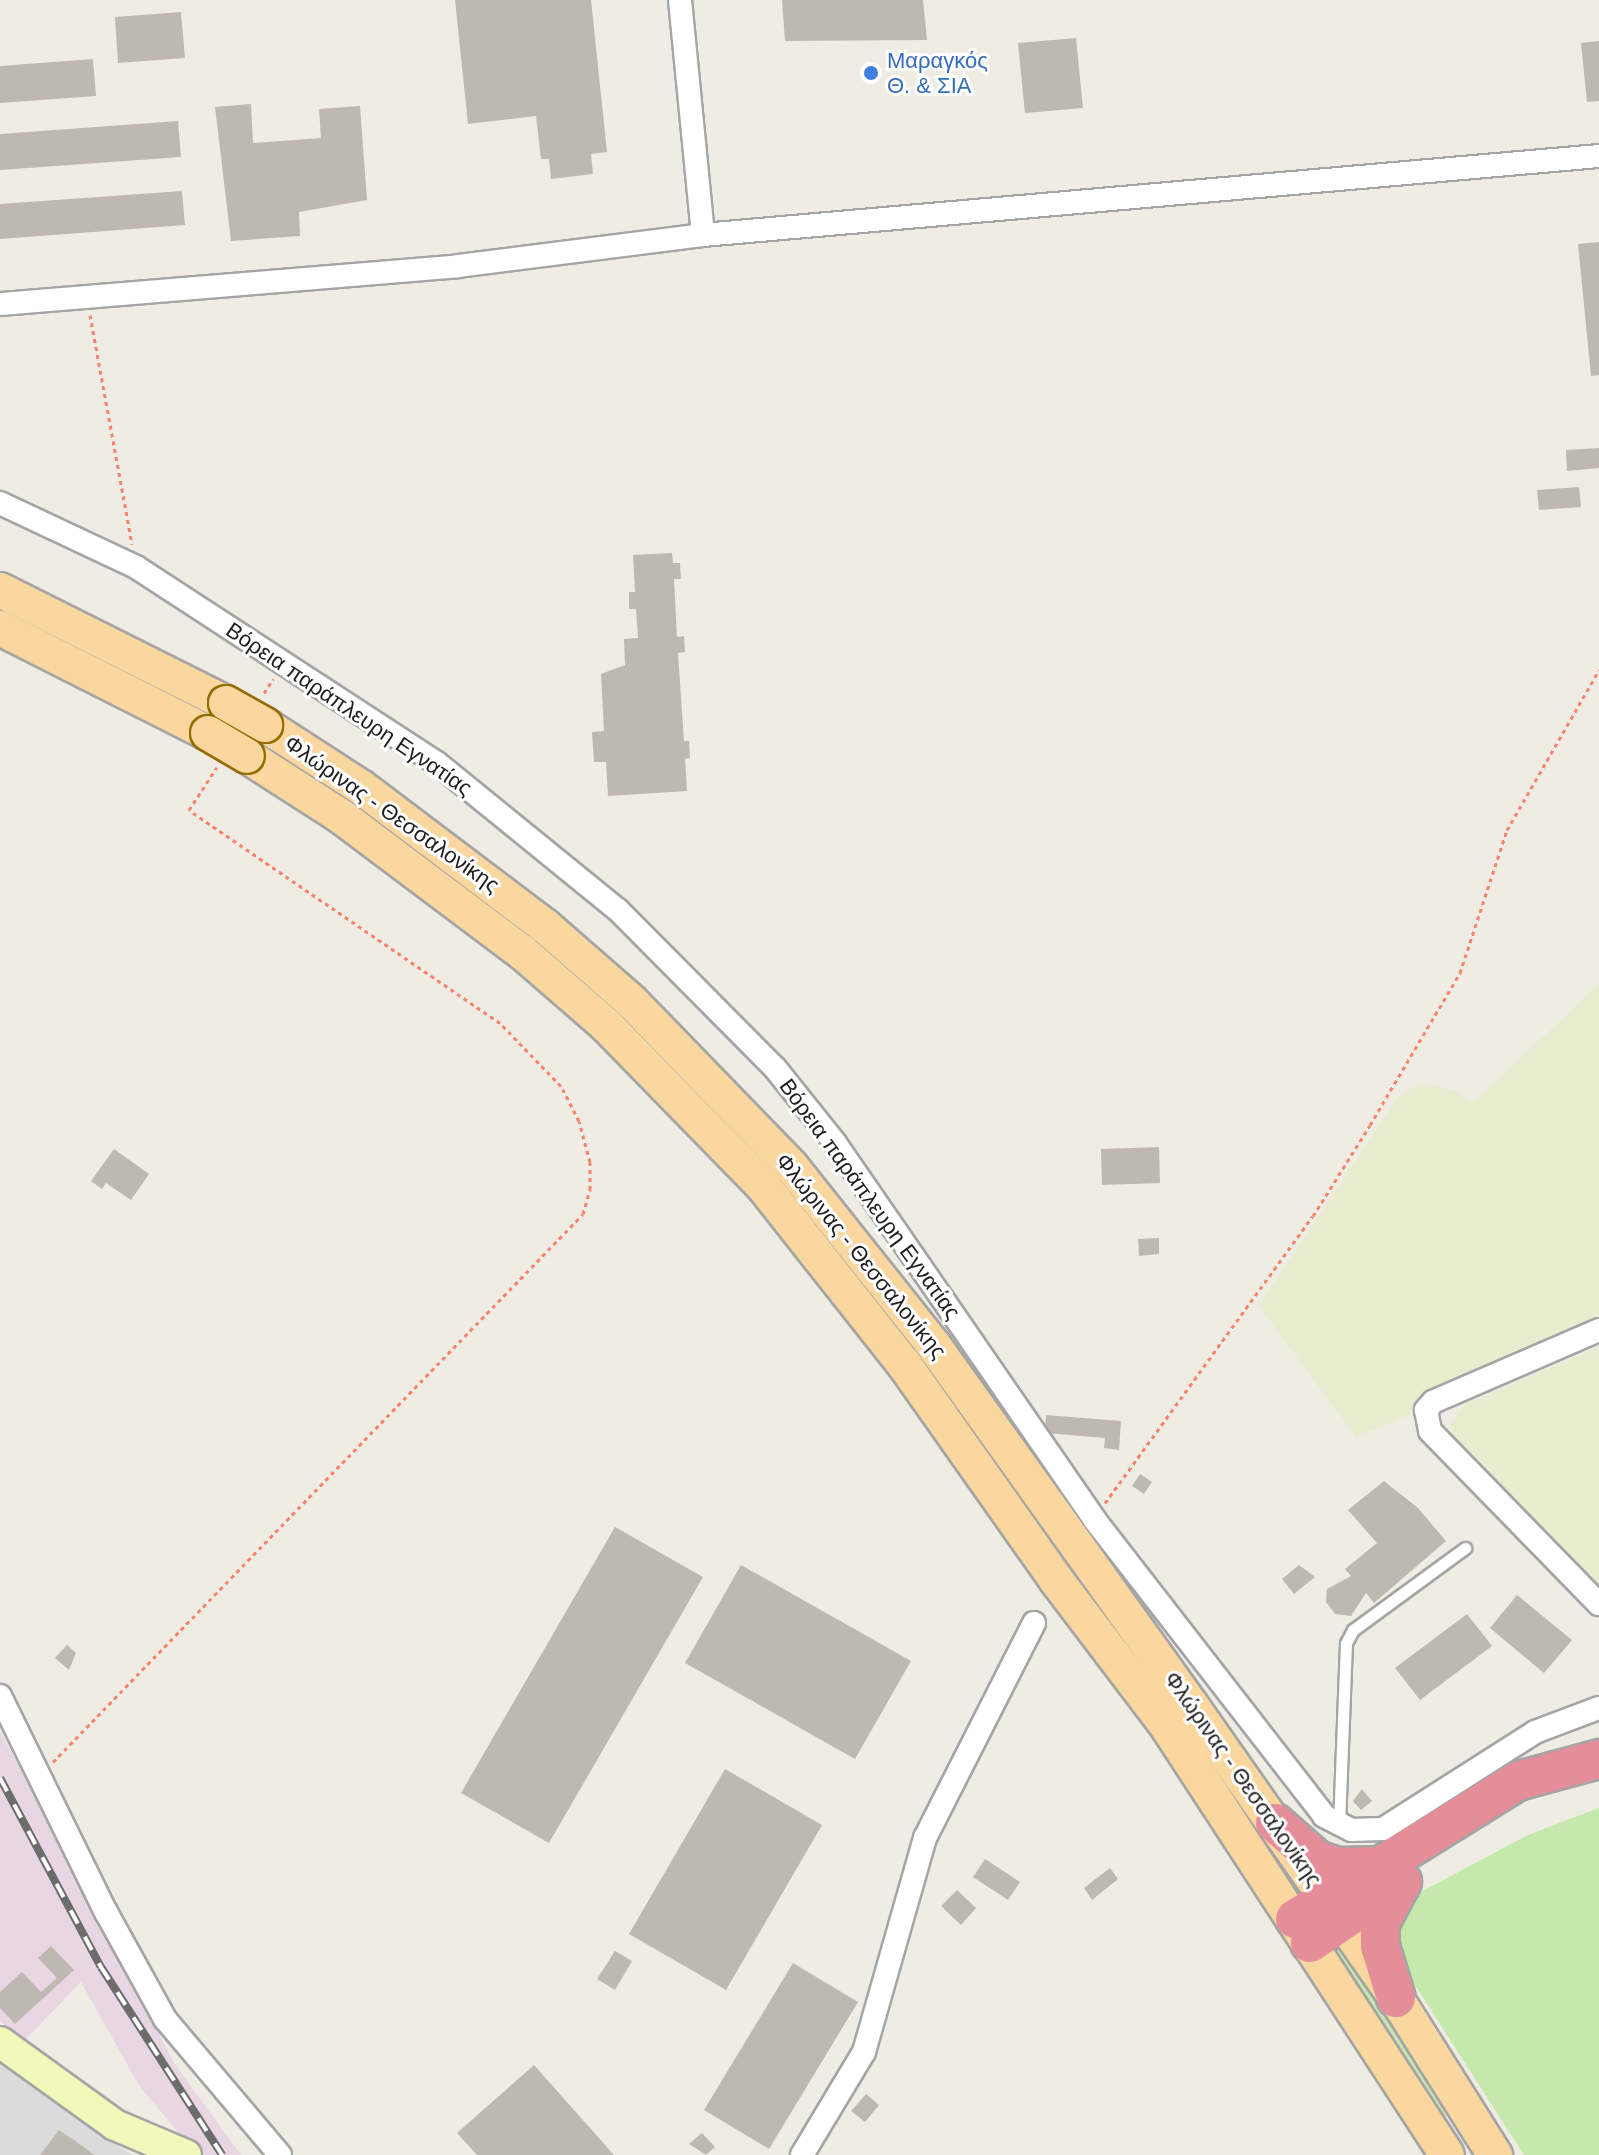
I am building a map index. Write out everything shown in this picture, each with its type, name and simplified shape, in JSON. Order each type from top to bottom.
[{"type":"highway","points":[[1396,1998],[1380,1946],[1380,1923],[1395,1873],[1518,1781],[1599,1759]]},
{"type":"highway","points":[[1303,1931],[1395,1873],[1521,1804],[1557,1788],[1599,1780]]},
{"type":"highway","points":[[1275,1823],[1317,1860],[1395,1873]]},
{"type":"main road","name":"Φλώρινας - Θεσσαλονίκης","points":[[0,590],[265,725],[455,854],[545,926],[651,1021],[791,1166],[934,1346],[1275,1823],[1396,1998],[1495,2155]]},
{"type":"main road","name":"Φλώρινας - Θεσσαλονίκης","points":[[0,628],[208,733],[365,833],[522,952],[607,1026],[764,1187],[904,1364],[1167,1726],[1447,2155]]},
{"type":"main road","points":[[0,2042],[115,2125],[186,2155]]},
{"type":"street","points":[[680,0],[703,235]]},
{"type":"street","points":[[0,304],[458,266],[703,235],[1599,156]]},
{"type":"street","name":"Βόρεια παράπλευρη Εγνατίας","points":[[0,503],[136,567],[437,763],[618,910],[775,1068],[835,1143],[1094,1519],[1311,1801],[1339,1826]]},
{"type":"street","points":[[1599,1330],[1433,1402],[1426,1410],[1430,1431],[1599,1604]]},
{"type":"street","points":[[802,2155],[864,2052],[925,1838],[1034,1623]]},
{"type":"street","points":[[0,1696],[37,1777],[165,2019],[280,2155]]},
{"type":"street","points":[[1339,1826],[1383,1829],[1535,1732],[1599,1708]]},
{"type":"lane","points":[[1339,1826],[1346,1643],[1353,1630],[1465,1548]]},
{"type":"path","points":[[86,296],[136,567]]},
{"type":"path","points":[[1094,1519],[1272,1274],[1370,1125],[1460,973],[1507,830],[1599,670]]},
{"type":"path","points":[[37,1777],[583,1214],[590,1189],[590,1162],[579,1121],[561,1086],[500,1023],[189,810]]},
{"type":"shaded area","points":[[0,1731],[174,2063],[241,2155],[197,2155],[138,2084],[81,1982],[25,2040],[0,2022]]},
{"type":"shaded area","points":[[0,2064],[105,2139],[133,2155],[0,2155]]},
{"type":"green space","points":[[1599,984],[1599,1335],[1356,1437],[1259,1306],[1398,1097],[1420,1083],[1456,1091],[1472,1104]]},
{"type":"green space","points":[[1599,1347],[1599,1594],[1456,1445],[1451,1425],[1464,1405]]},
{"type":"green space","points":[[1599,1808],[1599,2155],[1524,2155],[1404,1968],[1398,1945],[1401,1917],[1417,1894],[1528,1835]]},
{"type":"green space","points":[[1345,1944],[1454,2109],[1441,2118],[1342,1964],[1337,1950]]},
{"type":"building","points":[[455,0],[591,0],[607,152],[591,154],[593,174],[551,179],[549,159],[541,159],[536,116],[468,124]]},
{"type":"building","points":[[782,0],[923,0],[927,40],[785,41]]},
{"type":"building","points":[[181,12],[185,58],[118,63],[115,17]]},
{"type":"building","points":[[1076,38],[1083,108],[1025,113],[1018,43]]},
{"type":"building","points":[[1599,41],[1599,101],[1587,102],[1581,43]]},
{"type":"building","points":[[93,59],[96,96],[0,103],[0,66]]},
{"type":"building","points":[[251,104],[253,143],[321,138],[319,109],[360,106],[367,200],[299,212],[300,236],[231,241],[215,107]]},
{"type":"building","points":[[178,121],[181,157],[0,170],[0,134]]},
{"type":"building","points":[[182,191],[185,225],[0,239],[0,204]]},
{"type":"building","points":[[1599,242],[1599,375],[1591,376],[1578,244]]},
{"type":"building","points":[[1599,448],[1599,468],[1567,471],[1566,450]]},
{"type":"building","points":[[1579,487],[1581,507],[1539,510],[1537,490]]},
{"type":"building","points":[[672,553],[673,563],[680,563],[681,579],[674,579],[677,637],[684,636],[685,652],[678,653],[684,741],[689,741],[690,758],[685,759],[687,791],[608,796],[606,762],[594,762],[592,732],[604,731],[601,674],[625,665],[624,639],[638,638],[636,609],[629,609],[629,592],[635,592],[633,555]]},
{"type":"building","points":[[1159,1147],[1160,1183],[1102,1185],[1101,1149]]},
{"type":"building","points":[[114,1149],[149,1174],[131,1200],[106,1183],[102,1189],[91,1181]]},
{"type":"building","points":[[1159,1238],[1159,1254],[1139,1256],[1138,1239]]},
{"type":"building","points":[[1046,1415],[1121,1421],[1119,1450],[1104,1448],[1105,1438],[1045,1433]]},
{"type":"building","points":[[1140,1474],[1152,1482],[1144,1494],[1132,1486]]},
{"type":"building","points":[[1384,1481],[1418,1508],[1446,1541],[1374,1603],[1366,1593],[1351,1616],[1335,1614],[1326,1602],[1327,1589],[1351,1576],[1345,1569],[1377,1543],[1348,1510]]},
{"type":"building","points":[[615,1527],[703,1577],[549,1843],[461,1793]]},
{"type":"building","points":[[741,1565],[911,1661],[855,1759],[685,1663]]},
{"type":"building","points":[[1299,1565],[1315,1577],[1294,1594],[1282,1579]]},
{"type":"building","points":[[1517,1595],[1572,1640],[1544,1673],[1490,1628]]},
{"type":"building","points":[[1467,1614],[1492,1646],[1420,1700],[1395,1668]]},
{"type":"building","points":[[67,1645],[76,1653],[69,1670],[55,1658]]},
{"type":"building","points":[[725,1769],[822,1825],[726,1990],[629,1934]]},
{"type":"building","points":[[1362,1789],[1372,1801],[1361,1810],[1353,1801]]},
{"type":"building","points":[[985,1859],[1020,1882],[1008,1900],[973,1877]]},
{"type":"building","points":[[1110,1868],[1118,1879],[1092,1900],[1084,1888]]},
{"type":"building","points":[[957,1890],[976,1908],[961,1925],[941,1906]]},
{"type":"building","points":[[51,1946],[74,1970],[15,2024],[0,2008],[0,1992],[22,1972],[41,1992],[57,1978],[38,1958]]},
{"type":"building","points":[[615,1951],[632,1961],[615,1990],[597,1979]]},
{"type":"building","points":[[793,1963],[858,2002],[769,2149],[704,2110]]},
{"type":"building","points":[[534,2065],[614,2155],[477,2155],[457,2133]]},
{"type":"building","points":[[866,2094],[879,2105],[865,2122],[851,2111]]},
{"type":"building","points":[[59,2130],[81,2145],[94,2155],[40,2155]]},
{"type":"building","points":[[702,2133],[715,2147],[706,2155],[689,2144]]},
{"type":"railway","points":[[0,1778],[101,1967],[222,2155]]},
{"type":"place","name":"Μαραγκός Θ. & ΣΙΑ","points":[[871,73]]}]
